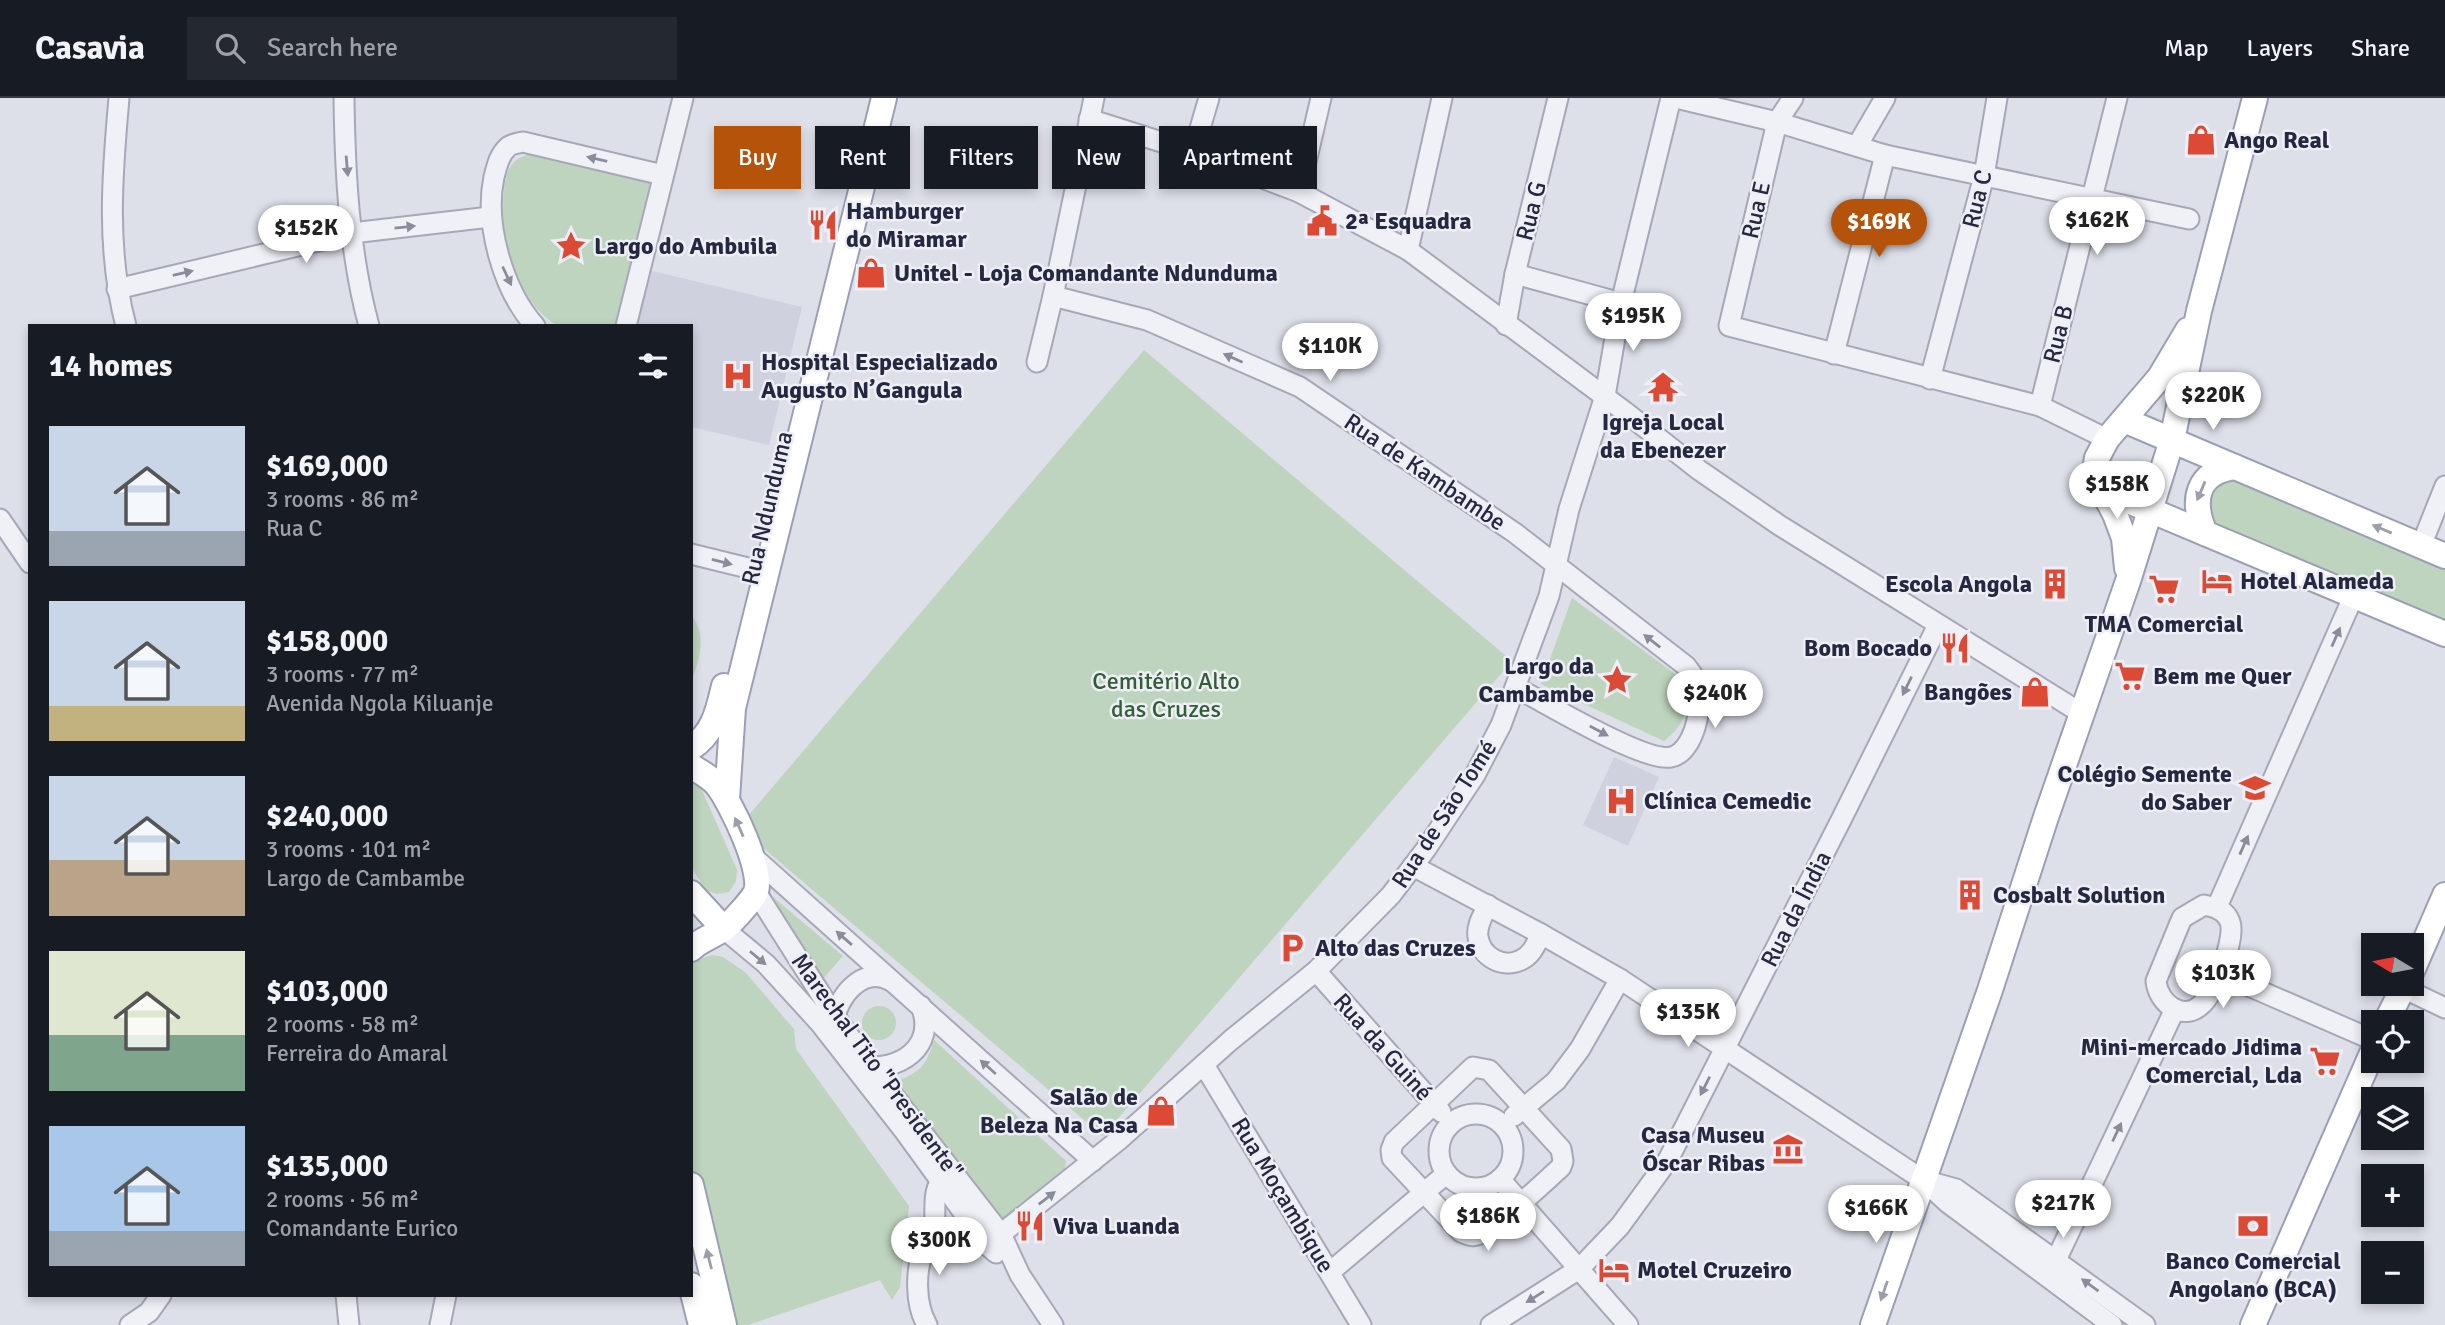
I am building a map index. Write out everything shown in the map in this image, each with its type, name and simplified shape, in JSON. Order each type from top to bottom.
[{"type":"main road","name":"Rua Ndunduma","points":[[693,747],[705,738],[718,711],[802,361],[872,98]]},
{"type":"main road","name":"Rua Ndunduma","points":[[727,799],[731,727],[737,689],[884,98]]},
{"type":"main road","points":[[1873,1325],[1990,990],[2081,713],[2128,581],[2172,440],[2199,312],[2255,98]]},
{"type":"main road","points":[[2128,581],[2124,538],[2095,469],[2100,449],[2160,377],[2199,312]]},
{"type":"main road","points":[[2124,420],[2445,556]]},
{"type":"main road","points":[[2205,533],[2198,517],[2196,503],[2200,490],[2213,473],[2223,468],[2235,467]]},
{"type":"main road","points":[[2102,490],[2445,634]]},
{"type":"main road","points":[[693,767],[716,782],[727,799],[751,855],[757,879],[756,892],[724,929],[693,947]]},
{"type":"main road","points":[[693,895],[724,929]]},
{"type":"main road","points":[[2424,943],[2445,895]]},
{"type":"main road","points":[[2253,1325],[2363,1073]]},
{"type":"main road","points":[[693,1193],[724,1325]]},
{"type":"main road","points":[[693,1293],[701,1325]]},
{"type":"street","points":[[119,98],[112,184],[112,222],[117,289],[126,324]]},
{"type":"street","points":[[344,98],[352,233],[368,324]]},
{"type":"street","points":[[626,324],[683,98]]},
{"type":"street","points":[[1037,362],[1054,296],[1094,98]]},
{"type":"street","points":[[1201,126],[1209,98]]},
{"type":"street","points":[[1298,192],[1321,98]]},
{"type":"street","points":[[1408,250],[1442,98]]},
{"type":"street","name":"Rua G","points":[[1506,325],[1515,274],[1558,98]]},
{"type":"street","points":[[1674,98],[1777,122],[1885,155],[2189,219]]},
{"type":"street","name":"Rua de São Tomé","points":[[994,1239],[1093,1161],[1231,1040],[1316,971],[1391,895],[1475,775],[1517,688],[1549,596],[1569,509],[1605,396],[1621,303],[1674,98]]},
{"type":"street","name":"Rua E","points":[[1793,98],[1777,122],[1729,326],[1834,354]]},
{"type":"street","points":[[1857,146],[1885,98]]},
{"type":"street","name":"Rua C","points":[[1930,379],[1984,176],[1997,98]]},
{"type":"street","name":"Rua B","points":[[2040,406],[2117,98]]},
{"type":"street","points":[[1089,119],[1159,141]]},
{"type":"street","points":[[534,324],[524,313],[502,264],[491,217],[491,191],[498,160],[508,147],[523,142],[663,175]]},
{"type":"street","points":[[1885,155],[1834,354],[2040,406],[2107,439]]},
{"type":"street","points":[[1290,189],[1408,250],[1605,396],[1699,470],[1779,525],[2081,713]]},
{"type":"street","points":[[117,289],[352,233],[491,217]]},
{"type":"street","points":[[1515,274],[1621,303]]},
{"type":"street","name":"Rua de Kambambe","points":[[1054,296],[1147,320],[1300,387],[1515,533],[1686,666],[1697,679],[1702,695],[1696,725],[1685,750],[1674,757],[1660,758],[1626,745],[1517,688]]},
{"type":"street","points":[[2421,546],[2445,486]]},
{"type":"street","points":[[0,519],[28,560]]},
{"type":"street","points":[[693,554],[752,569]]},
{"type":"street","points":[[2217,907],[2354,595]]},
{"type":"street","name":"Rua da Índia","points":[[1491,1325],[1579,1269],[1620,1226],[1668,1160],[1938,625]]},
{"type":"street","name":"Marechal Tito \"Presidente\"","points":[[751,855],[1093,1161]]},
{"type":"street","points":[[1413,866],[1542,934],[1620,979],[1923,1180],[1948,1203],[2145,1325]]},
{"type":"street","name":"Marechal Tito \"Presidente\"","points":[[756,892],[834,1015],[1053,1325]]},
{"type":"street","points":[[1488,905],[1478,927],[1478,937],[1480,946],[1494,960],[1503,963],[1522,960],[1530,954],[1542,934]]},
{"type":"street","points":[[2204,905],[2217,907],[2230,921],[2231,939],[2219,973],[2204,1002],[2190,1011],[2175,1009],[2160,997],[2156,981],[2182,918],[2204,905]]},
{"type":"street","name":"Marechal Tito \"Presidente\"","points":[[724,929],[766,964],[819,1022],[905,1132],[946,1175]]},
{"type":"street","name":"Rua da Guiné","points":[[1316,971],[1451,1124]]},
{"type":"street","points":[[2219,973],[2361,1035]]},
{"type":"street","points":[[832,1040],[834,1015],[847,990],[871,977],[885,977],[895,983]]},
{"type":"street","points":[[1503,1126],[1556,1081],[1580,1049],[1620,979]]},
{"type":"street","points":[[2424,993],[2445,1008]]},
{"type":"street","points":[[851,1064],[886,1068],[900,1063],[912,1054],[925,1028],[921,1006]]},
{"type":"street","points":[[2052,1269],[2175,1009]]},
{"type":"street","name":"Rua Moçambique","points":[[1204,1065],[1361,1325]]},
{"type":"street","points":[[1473,1067],[1489,1070],[1523,1108],[1561,1149],[1561,1167],[1479,1235],[1469,1236],[1461,1231],[1392,1158],[1394,1142],[1473,1067]]},
{"type":"street","points":[[1472,1114],[1493,1118],[1503,1126],[1513,1146],[1508,1170],[1500,1179],[1478,1188],[1466,1187],[1446,1174],[1441,1164],[1440,1142],[1451,1124],[1461,1116],[1472,1114]]},
{"type":"street","points":[[1329,1272],[1446,1174]]},
{"type":"street","points":[[927,1325],[919,1304],[919,1270],[924,1249],[934,1231],[934,1202],[946,1175]]},
{"type":"street","points":[[1500,1179],[1629,1325]]},
{"type":"street","points":[[934,1231],[972,1210]]},
{"type":"street","points":[[2052,1269],[2112,1325]]},
{"type":"street","points":[[130,1325],[149,1312],[160,1297]]},
{"type":"street","points":[[346,1297],[349,1325]]},
{"type":"street","points":[[440,1325],[446,1297]]},
{"type":"shaded area","name":"Hospital Especializado Augusto N’Gangula","points":[[648,270],[802,307],[769,445],[693,427],[693,324],[635,324]]},
{"type":"shaded area","name":"Clínica Cemedic","points":[[1614,757],[1659,777],[1628,846],[1583,825]]},
{"type":"green space","points":[[529,154],[650,183],[615,324],[556,324],[531,301],[513,266],[504,227],[505,183],[510,167],[516,160]]},
{"type":"green space","name":"Cemitério Alto das Cruzes","points":[[1144,350],[1512,661],[1103,1136],[762,847],[748,816]]},
{"type":"green space","points":[[2238,478],[2445,562],[2445,620],[2217,526],[2210,520],[2209,490],[2214,485]]},
{"type":"green space","points":[[1572,598],[1682,679],[1686,699],[1685,714],[1678,727],[1664,741],[1541,684]]},
{"type":"green space","points":[[693,618],[701,639],[693,676]]},
{"type":"green space","points":[[693,776],[698,781],[737,870],[736,881],[729,892],[717,894],[706,890],[693,870]]},
{"type":"green space","points":[[760,886],[843,956],[822,980]]},
{"type":"green space","points":[[713,955],[723,957],[745,972],[794,1029],[796,1049],[909,1206],[900,1287],[892,1300],[880,1280],[748,1325],[730,1325],[693,1179],[693,962]]},
{"type":"green space","points":[[879,1006],[891,1011],[896,1023],[891,1035],[879,1040],[867,1035],[862,1023],[867,1011]]},
{"type":"green space","points":[[934,1040],[1066,1161],[1064,1177],[1008,1220],[994,1220],[894,1082],[921,1067]]},
{"type":"place","name":"Ango Real","points":[[2201,140]]},
{"type":"place","name":"2ª Esquadra","points":[[1322,221]]},
{"type":"place","name":"Hamburger do Miramar","points":[[823,225]]},
{"type":"place","name":"Largo do Ambuila","points":[[571,246]]},
{"type":"place","name":"Unitel - Loja Comandante Ndunduma","points":[[871,273]]},
{"type":"place","name":"Hospital Especializado Augusto N’Gangula","points":[[738,376]]},
{"type":"place","name":"Igreja Local da Ebenezer","points":[[1663,387]]},
{"type":"place","name":"Hotel Alameda","points":[[2217,581]]},
{"type":"place","name":"Escola Angola","points":[[2055,584]]},
{"type":"place","name":"TMA Comercial","points":[[2164,589]]},
{"type":"place","name":"Bom Bocado","points":[[1955,648]]},
{"type":"place","name":"Bem me Quer","points":[[2130,676]]},
{"type":"place","name":"Largo da Cambambe","points":[[1617,680]]},
{"type":"place","name":"Bangões","points":[[2035,692]]},
{"type":"place","name":"Colégio Semente do Saber","points":[[2255,788]]},
{"type":"place","name":"Clínica Cemedic","points":[[1621,801]]},
{"type":"place","name":"Cosbalt Solution","points":[[1970,895]]},
{"type":"place","name":"Alto das Cruzes","points":[[1292,948]]},
{"type":"place","name":"Mini-mercado Jidima Comercial, Lda","points":[[2325,1061]]},
{"type":"place","name":"Salão de Beleza Na Casa","points":[[1161,1111]]},
{"type":"place","name":"Casa Museu Óscar Ribas","points":[[1788,1149]]},
{"type":"place","name":"Viva Luanda","points":[[1030,1226]]},
{"type":"place","name":"Banco Comercial Angolano (BCA)","points":[[2253,1226]]},
{"type":"place","name":"Motel Cruzeiro","points":[[1614,1270]]}]
